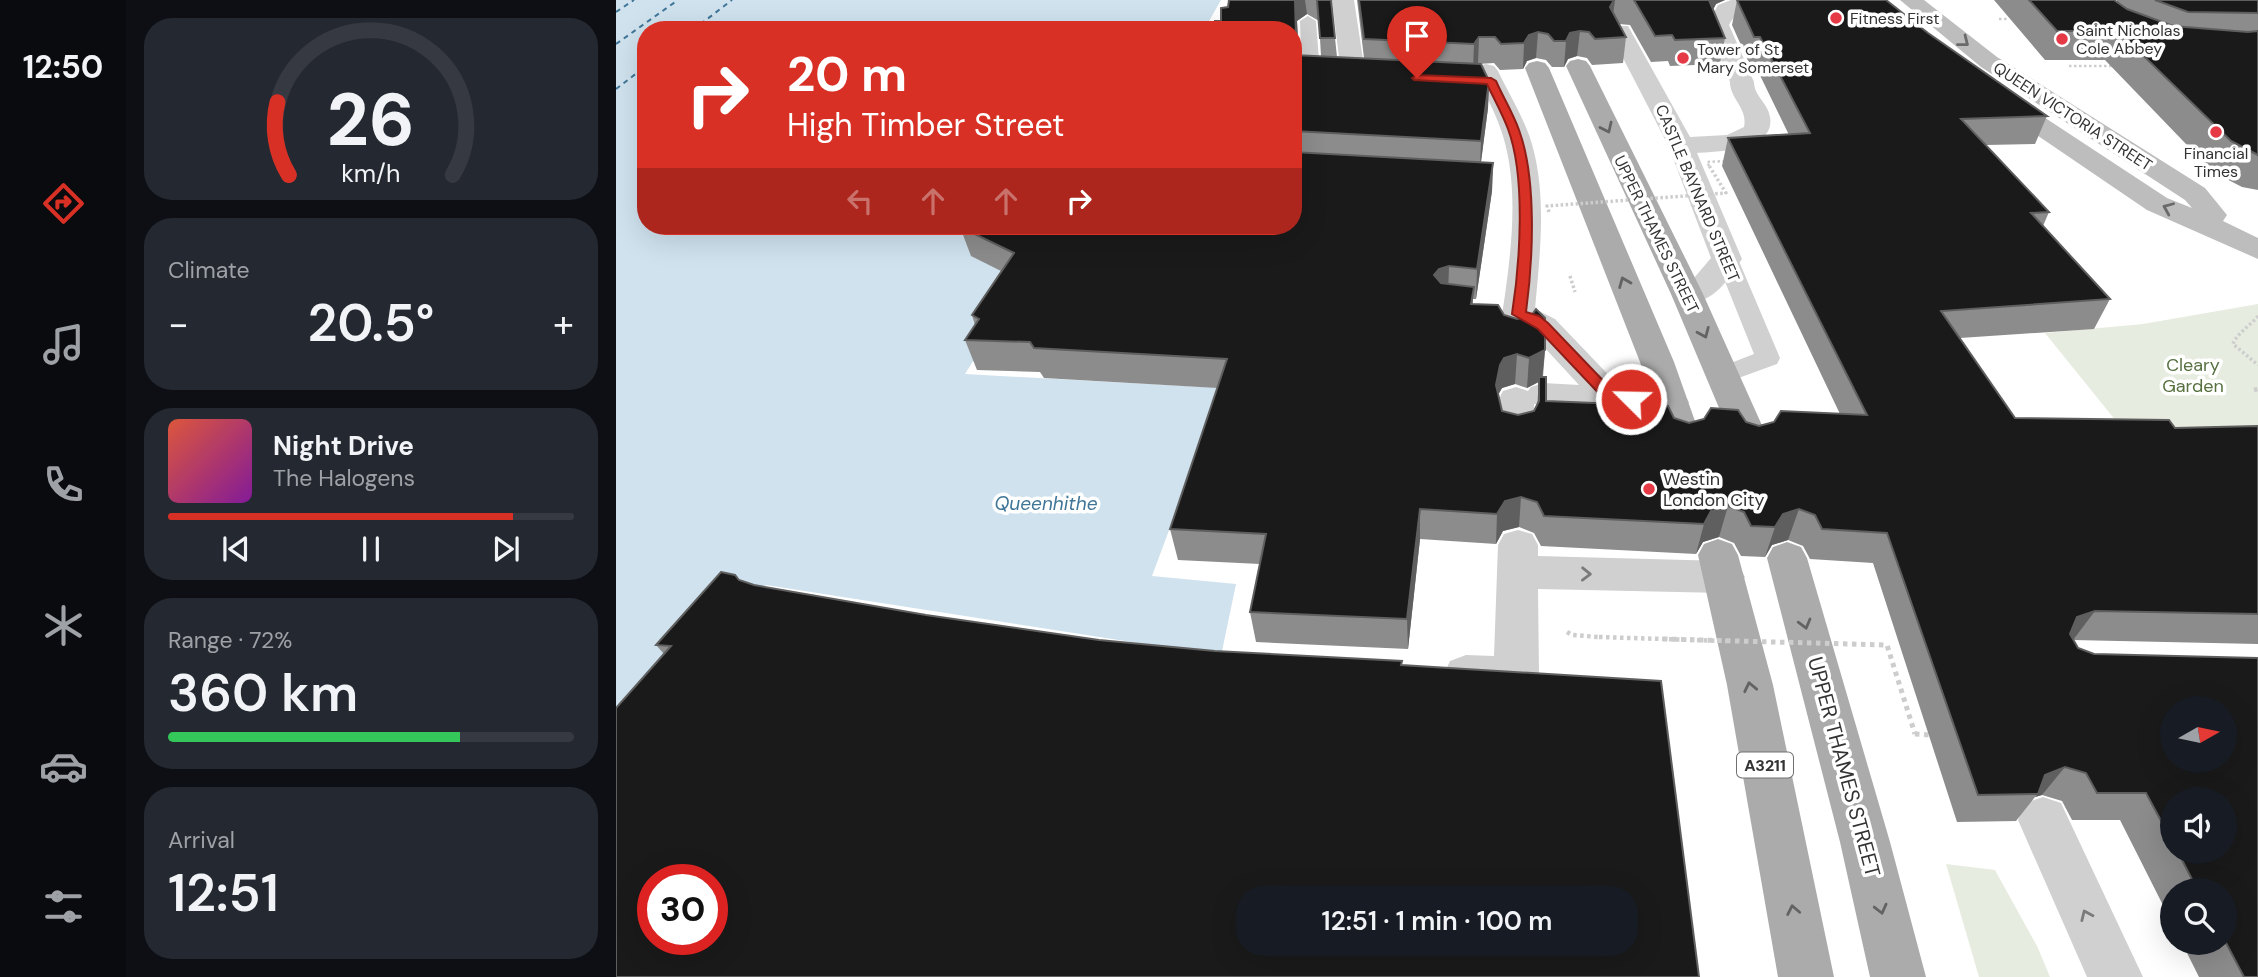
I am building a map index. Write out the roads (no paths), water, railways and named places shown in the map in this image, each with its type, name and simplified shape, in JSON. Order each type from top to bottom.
[{"type":"main road","name":"UPPER THAMES STREET","points":[[1578,66],[1687,294],[1751,441]]},
{"type":"main road","points":[[1537,68],[1683,438]]},
{"type":"main road","name":"UPPER THAMES STREET","points":[[1787,558],[1865,842],[1898,977]]},
{"type":"main road","name":"A3211","points":[[1721,566],[1750,685],[1806,977]]},
{"type":"street","points":[[1302,72],[1359,75],[1352,66],[1343,0]]},
{"type":"street","points":[[1681,145],[1747,138],[1756,130],[1758,122],[1752,102],[1742,91],[1742,82],[1717,25],[1726,10],[1749,0]]},
{"type":"street","name":"QUEEN VICTORIA STREET","points":[[1910,0],[1989,62],[2195,194],[2244,232],[2258,250]]},
{"type":"street","name":"CASTLE BAYNARD STREET","points":[[1620,31],[1681,145],[1727,259]]},
{"type":"street","points":[[1480,78],[1514,130],[1514,182],[1523,286],[1511,320],[1534,319],[1543,326],[1611,398]]},
{"type":"street","name":"QUEEN VICTORIA STREET","points":[[1976,81],[2020,114],[2157,204],[2244,232]]},
{"type":"street","points":[[1687,294],[1699,292],[1727,259]]},
{"type":"street","points":[[1525,408],[1611,398],[1671,402]]},
{"type":"street","points":[[1434,673],[1537,676],[1518,559],[1721,566]]},
{"type":"street","points":[[2043,820],[2115,977]]},
{"type":"lane","points":[[1302,72],[1308,21]]},
{"type":"lane","name":"CASTLE BAYNARD STREET","points":[[1722,376],[1768,358],[1727,259]]},
{"type":"water","name":"Queenhithe","points":[[616,0],[1221,0],[1209,21],[637,21],[637,235],[1002,235],[1023,282],[965,374],[1222,388],[1152,576],[1236,584],[1221,656],[766,585],[616,768]]},
{"type":"place","name":"Fitness First","points":[[1836,18]]},
{"type":"place","name":"Saint Nicholas Cole Abbey","points":[[2062,39]]},
{"type":"place","name":"Tower of St Mary Somerset","points":[[1683,58]]},
{"type":"place","name":"Financial Times","points":[[2216,132]]},
{"type":"place","name":"Westin London City","points":[[1649,489]]},
{"type":"park label","name":"Cleary Garden","points":[[2193,375]]}]
